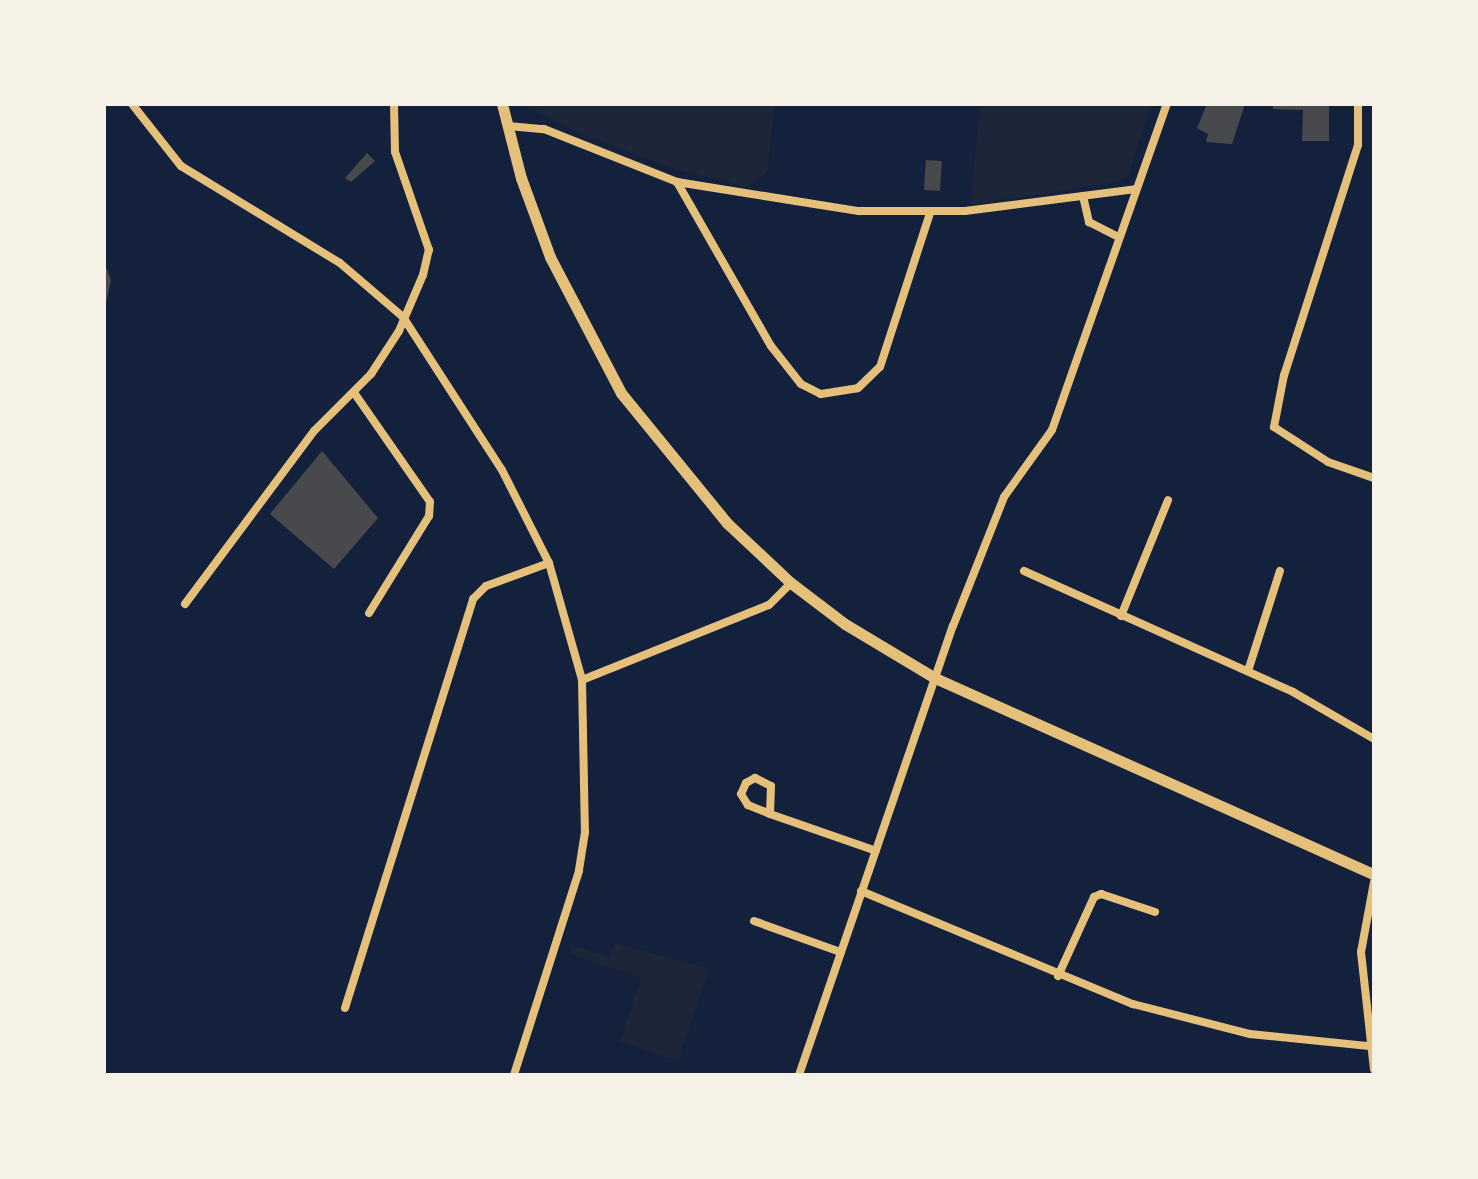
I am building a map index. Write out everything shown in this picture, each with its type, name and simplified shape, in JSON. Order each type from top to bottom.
[{"type":"street","points":[[132,104],[181,166],[340,263],[403,317],[502,470],[549,563],[582,680],[587,790],[579,871],[514,1075]]},
{"type":"street","points":[[185,604],[314,431],[355,394],[403,317],[429,250],[395,152],[394,104]]},
{"type":"street","points":[[502,104],[550,257],[621,393],[727,523],[791,583],[845,624],[935,678],[1374,874]]},
{"type":"street","points":[[799,1075],[935,678],[1004,497],[1052,430],[1167,104]]},
{"type":"street","points":[[1358,104],[1358,145],[1284,375],[1274,427],[1328,462],[1374,478]]},
{"type":"street","points":[[507,126],[544,129],[677,182],[792,203],[930,213],[1136,189]]},
{"type":"street","points":[[677,182],[771,346],[801,384],[821,394],[858,388],[880,367],[930,213]]},
{"type":"street","points":[[1083,196],[1089,222],[1118,237]]},
{"type":"street","points":[[355,394],[430,502],[429,516],[369,613]]},
{"type":"street","points":[[1121,616],[1168,500]]},
{"type":"street","points":[[345,1008],[473,599],[486,586],[549,563]]},
{"type":"street","points":[[1024,571],[1248,671],[1374,739]]},
{"type":"street","points":[[1248,671],[1280,571]]},
{"type":"street","points":[[582,680],[769,605],[791,583]]},
{"type":"street","points":[[770,814],[771,786],[755,778],[746,783],[741,794],[748,805],[770,814],[876,851]]},
{"type":"street","points":[[1374,882],[1361,952],[1369,1046],[1374,1069]]},
{"type":"street","points":[[861,891],[1058,976],[1133,1004],[1250,1034],[1369,1046]]},
{"type":"street","points":[[1058,976],[1094,897],[1101,894],[1155,912]]},
{"type":"street","points":[[754,921],[840,952]]},
{"type":"shaded area","points":[[523,104],[775,104],[767,172],[746,187],[674,169],[589,137]]},
{"type":"shaded area","points":[[980,104],[1150,106],[1129,174],[1116,182],[970,205]]},
{"type":"shaded area","points":[[615,943],[709,969],[678,1061],[620,1041],[641,978],[570,954],[572,945],[609,957]]},
{"type":"building","points":[[1207,104],[1245,104],[1232,144],[1206,142],[1208,134],[1197,128]]},
{"type":"building","points":[[1273,104],[1329,104],[1329,141],[1302,141],[1303,110],[1273,109]]},
{"type":"building","points":[[367,153],[375,161],[351,182],[345,178]]},
{"type":"building","points":[[926,160],[942,161],[940,191],[924,190]]},
{"type":"building","points":[[104,262],[111,280],[105,308],[104,308]]},
{"type":"building","points":[[322,451],[378,518],[334,569],[270,514]]}]
